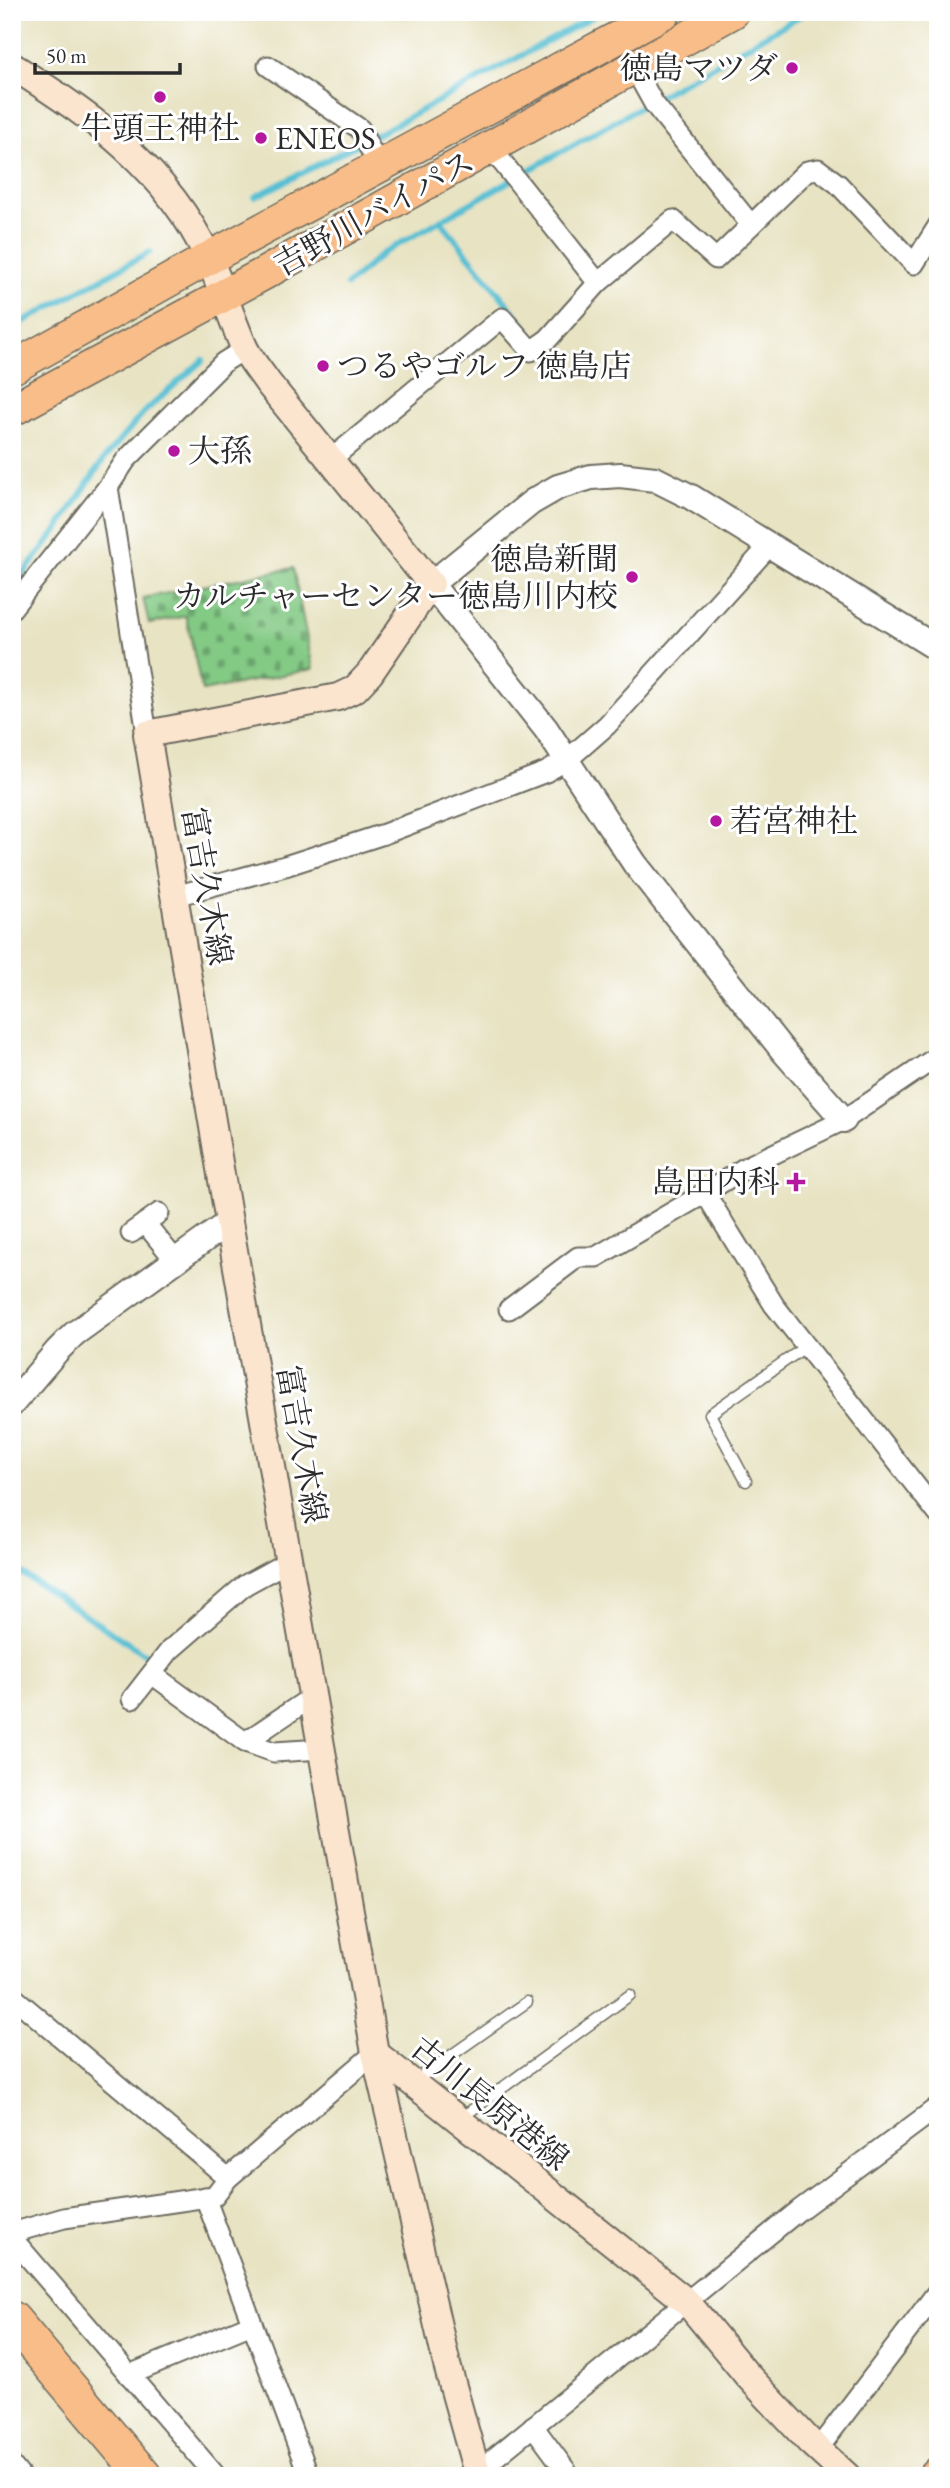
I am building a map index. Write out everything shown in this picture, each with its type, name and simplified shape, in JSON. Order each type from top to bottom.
[{"type":"highway","name":"吉野川バイパス","points":[[12,368],[209,258],[370,149],[664,12]]},
{"type":"highway","name":"吉野川バイパス","points":[[12,410],[491,148],[646,89],[733,12]]},
{"type":"highway","points":[[12,2319],[144,2476]]},
{"type":"main road","points":[[12,66],[98,125],[142,161],[156,177],[190,223],[209,258],[245,349],[268,383],[431,584],[370,673],[355,689],[338,697],[147,734]]},
{"type":"main road","name":"富吉久木線","points":[[147,734],[229,1222],[375,2053]]},
{"type":"main road","name":"古川長原港線","points":[[375,2053],[687,2302],[747,2375],[847,2476]]},
{"type":"main road","name":"古川長原港線","points":[[375,2053],[447,2365],[478,2474]]},
{"type":"street","points":[[268,66],[370,149]]},
{"type":"street","points":[[646,89],[751,225]]},
{"type":"street","points":[[491,148],[598,283]]},
{"type":"street","points":[[330,460],[502,318],[531,351],[548,339],[598,283],[673,220],[716,259],[807,171],[818,169],[838,184],[914,264],[938,226]]},
{"type":"street","points":[[12,608],[108,487],[126,460],[224,362],[245,349]]},
{"type":"street","points":[[844,1120],[784,1052],[635,864],[546,729],[431,584],[532,502],[558,487],[591,477],[620,475],[655,479],[691,497],[938,649]]},
{"type":"street","points":[[108,487],[147,734]]},
{"type":"street","points":[[175,896],[285,866],[384,834],[546,772],[567,760],[607,725],[770,545]]},
{"type":"street","points":[[509,1309],[578,1257],[596,1257],[747,1167],[844,1120],[938,1056]]},
{"type":"street","points":[[705,1193],[774,1305],[938,1514]]},
{"type":"street","points":[[12,1404],[74,1335],[229,1222]]},
{"type":"street","points":[[145,1223],[175,1260]]},
{"type":"street","points":[[132,1699],[170,1650],[245,1585],[289,1561]]},
{"type":"street","points":[[152,1674],[245,1742],[274,1752],[322,1749]]},
{"type":"street","points":[[245,1742],[313,1697]]},
{"type":"street","points":[[12,1996],[228,2178]]},
{"type":"street","points":[[216,2476],[12,2235],[64,2218],[214,2196],[228,2178],[375,2053]]},
{"type":"street","points":[[478,2474],[533,2426],[798,2211],[938,2107]]},
{"type":"street","points":[[205,2197],[309,2476]]},
{"type":"street","points":[[818,2449],[936,2298]]},
{"type":"street","points":[[129,2375],[253,2324]]},
{"type":"street","points":[[533,2426],[570,2476]]},
{"type":"street","points":[[12,2466],[20,2476]]},
{"type":"lane","points":[[746,1481],[710,1414],[805,1347]]},
{"type":"lane","points":[[458,2120],[630,1995]]},
{"type":"lane","points":[[412,2083],[527,2002]]},
{"type":"green space","points":[[293,568],[313,669],[202,691],[186,616],[149,624],[143,598]]},
{"type":"waterway","points":[[255,197],[391,127],[601,12]]},
{"type":"waterway","points":[[347,285],[383,253],[807,12]]},
{"type":"waterway","points":[[440,220],[529,331]]},
{"type":"waterway","points":[[12,328],[150,252]]},
{"type":"waterway","points":[[12,588],[55,533],[104,459],[143,413],[203,360]]},
{"type":"waterway","points":[[12,1567],[155,1661]]},
{"type":"place","name":"徳島マツダ","points":[[792,68]]},
{"type":"place","name":"牛頭王神社","points":[[160,97]]},
{"type":"place","name":"ENEOS","points":[[261,138]]},
{"type":"place","name":"つるやゴルフ 徳島店","points":[[323,366]]},
{"type":"place","name":"大孫","points":[[174,451]]},
{"type":"place","name":"徳島新聞 カルチャーセンター徳島川内校","points":[[632,577]]},
{"type":"place","name":"若宮神社","points":[[716,821]]},
{"type":"place","name":"島田内科","points":[[796,1182]]}]
